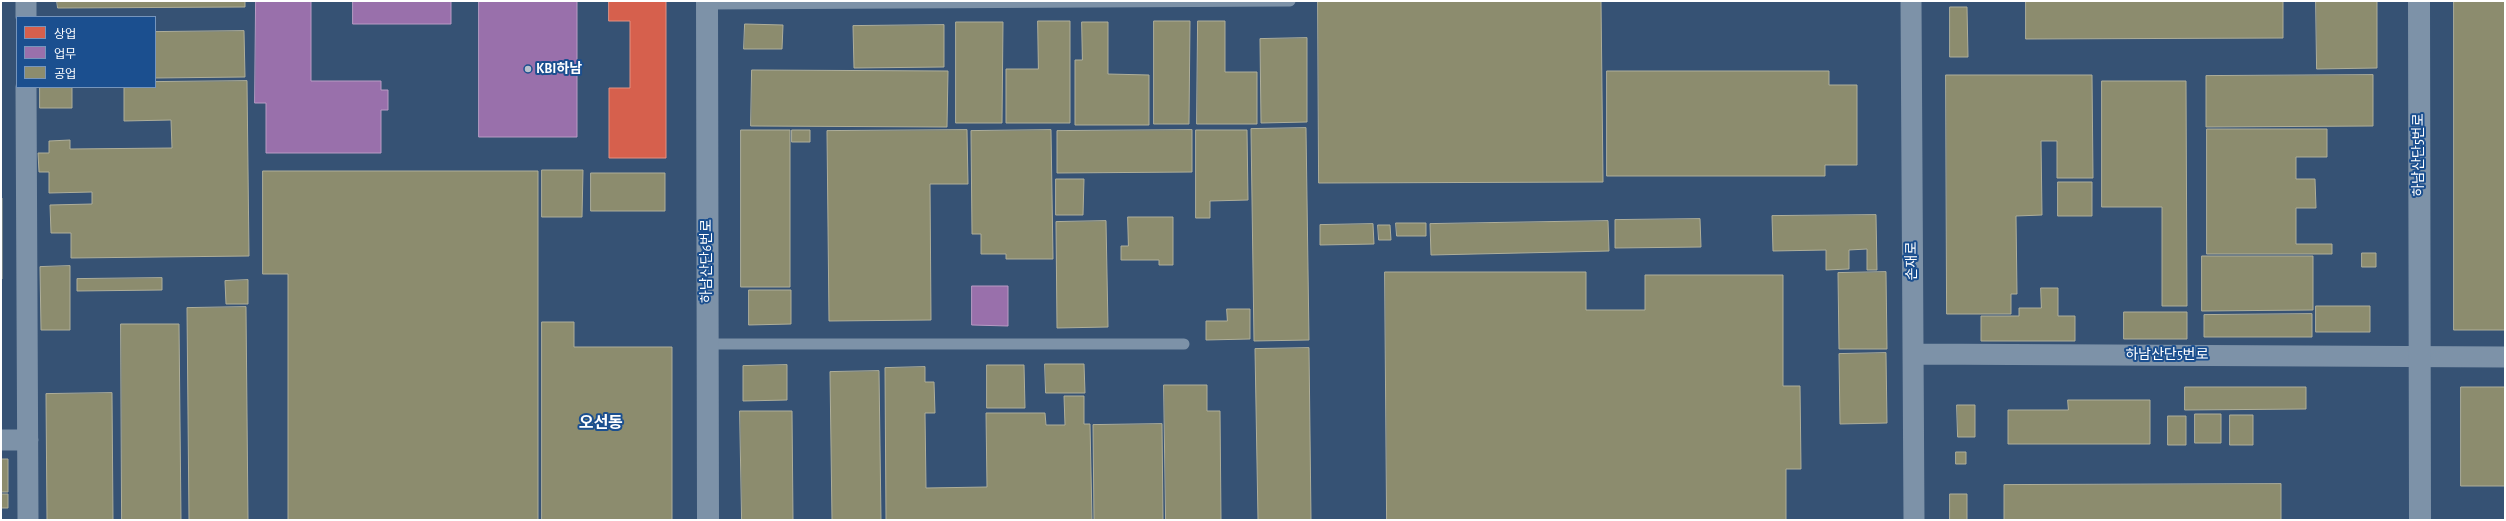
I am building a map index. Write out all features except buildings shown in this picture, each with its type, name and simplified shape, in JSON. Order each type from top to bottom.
[{"type":"street","points":[[26,1],[26,16]]},
{"type":"street","name":"손재로","points":[[1911,1],[1914,520]]},
{"type":"street","name":"하남산단5번로","points":[[2419,1],[2420,520]]},
{"type":"street","name":"하남산단6번로","points":[[707,3],[708,520]]},
{"type":"street","points":[[26,88],[28,520]]},
{"type":"street","name":"하남산단5번로","points":[[1913,354],[2420,357]]},
{"type":"street","points":[[2420,357],[2505,357]]},
{"type":"street","points":[[1,440],[28,440]]},
{"type":"lane","points":[[707,3],[1290,1]]},
{"type":"lane","points":[[707,344],[1184,344]]},
{"type":"place","name":"KBI하남","points":[[528,69]]},
{"type":"district","name":"오선동","points":[[601,423]]}]
